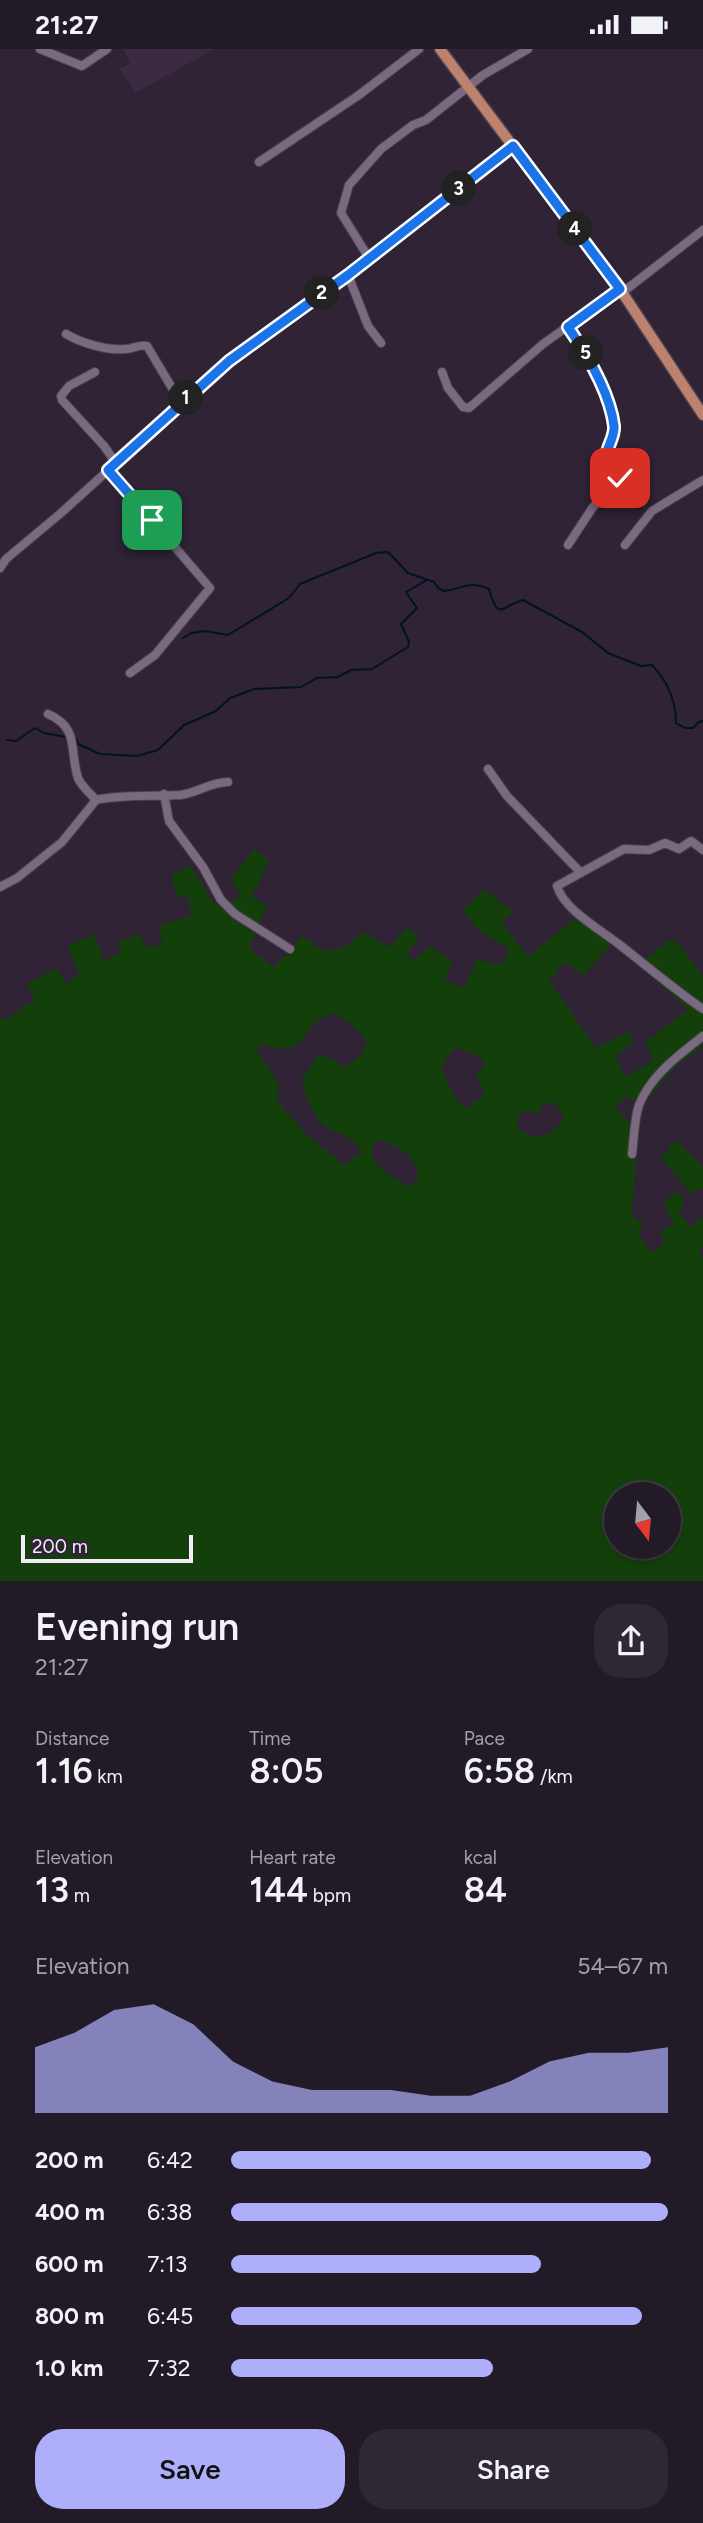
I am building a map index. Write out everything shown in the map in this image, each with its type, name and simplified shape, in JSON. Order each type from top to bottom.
[{"type":"main road","points":[[440,49],[622,291],[703,415]]},
{"type":"street","points":[[40,49],[82,66],[107,49]]},
{"type":"street","points":[[259,162],[359,95],[419,49]]},
{"type":"street","points":[[369,258],[341,213],[349,185],[381,149],[413,125],[426,120],[468,86],[528,49]]},
{"type":"street","points":[[0,568],[6,559],[61,513],[229,361],[348,275],[513,146]]},
{"type":"street","points":[[442,372],[449,388],[463,407],[468,408],[512,369],[703,230]]},
{"type":"street","points":[[348,275],[368,326],[381,343]]},
{"type":"street","points":[[568,327],[588,357],[604,394],[614,426],[606,457],[620,478],[593,507],[568,545]]},
{"type":"street","points":[[66,334],[75,340],[108,348],[128,349],[143,344],[147,346],[181,403]]},
{"type":"street","points":[[95,372],[69,386],[61,395],[62,400],[116,463]]},
{"type":"street","points":[[108,470],[210,589],[155,655],[130,673]]},
{"type":"street","points":[[625,545],[652,511],[703,479]]},
{"type":"street","points":[[48,714],[66,725],[71,734],[78,777],[96,800]]},
{"type":"street","points":[[488,769],[507,796],[581,873]]},
{"type":"street","points":[[0,887],[17,878],[62,842],[96,800],[190,793],[217,782],[228,782]]},
{"type":"street","points":[[164,794],[169,821],[203,867],[221,900],[235,914],[290,949]]},
{"type":"street","points":[[703,850],[691,841],[678,849],[665,843],[649,850],[624,849],[558,886],[559,892],[578,913],[703,1009]]},
{"type":"street","points":[[632,1154],[637,1112],[642,1098],[659,1074],[703,1036]]},
{"type":"shaded area","points":[[123,49],[214,49],[136,93],[120,69],[130,63]]},
{"type":"green space","points":[[254,849],[269,860],[252,897],[267,906],[249,947],[273,968],[303,936],[321,950],[342,949],[363,932],[389,947],[407,928],[419,937],[406,955],[414,960],[431,946],[452,962],[445,980],[464,988],[477,960],[501,965],[510,949],[480,932],[463,910],[484,889],[513,912],[502,922],[528,957],[583,912],[616,939],[584,975],[565,962],[549,980],[596,1048],[628,1032],[634,1042],[615,1056],[625,1077],[653,1061],[646,1042],[688,1009],[639,965],[672,938],[703,976],[703,1046],[675,1067],[643,1104],[626,1097],[615,1108],[631,1123],[629,1144],[636,1155],[632,1215],[643,1225],[638,1236],[653,1253],[665,1240],[659,1233],[673,1224],[664,1203],[678,1190],[684,1199],[679,1215],[692,1227],[703,1217],[703,1247],[699,1250],[703,1257],[703,1581],[0,1581],[0,1016],[4,1021],[35,999],[27,984],[56,968],[66,984],[79,974],[68,946],[95,934],[104,961],[120,953],[119,941],[139,934],[147,948],[162,944],[159,926],[192,915],[187,896],[177,898],[172,875],[191,866],[215,906],[241,897],[231,879]],"holes":[[[334,1013],[348,1021],[367,1042],[359,1057],[345,1067],[322,1054],[315,1059],[302,1081],[317,1118],[358,1146],[361,1152],[345,1166],[305,1133],[277,1101],[279,1084],[256,1050],[262,1044],[277,1048],[296,1045],[314,1024]],[[459,1047],[483,1059],[483,1067],[476,1075],[485,1093],[466,1109],[453,1094],[441,1067],[452,1051]],[[549,1102],[557,1105],[564,1119],[554,1130],[538,1137],[518,1129],[517,1120],[521,1113],[530,1111],[538,1114],[541,1106]],[[378,1139],[405,1152],[414,1163],[418,1178],[409,1187],[386,1173],[375,1161],[373,1147]]]},
{"type":"green space","points":[[676,1140],[703,1167],[703,1188],[691,1193],[661,1158]]},
{"type":"waterway","points":[[183,638],[191,633],[205,631],[228,635],[289,598],[300,584],[376,553],[388,552],[408,573],[434,582],[444,591],[471,585],[482,586],[489,589],[498,609],[523,600],[582,632],[608,653],[641,666],[652,665],[670,691],[676,723],[685,728],[693,728],[703,721]]},
{"type":"waterway","points":[[76,739],[78,744],[100,754],[137,756],[158,750],[184,725],[216,711],[230,698],[254,689],[301,687],[317,678],[338,677],[351,670],[372,669],[408,647],[409,642],[401,624],[417,608],[406,592],[427,580]]},
{"type":"waterway","points":[[7,740],[16,741],[35,728],[44,733],[66,737]]},
{"type":"route","points":[[152,520],[108,470],[229,361],[348,275],[513,146],[620,289],[568,327],[584,349],[604,394],[614,426],[606,457],[620,478]]}]
